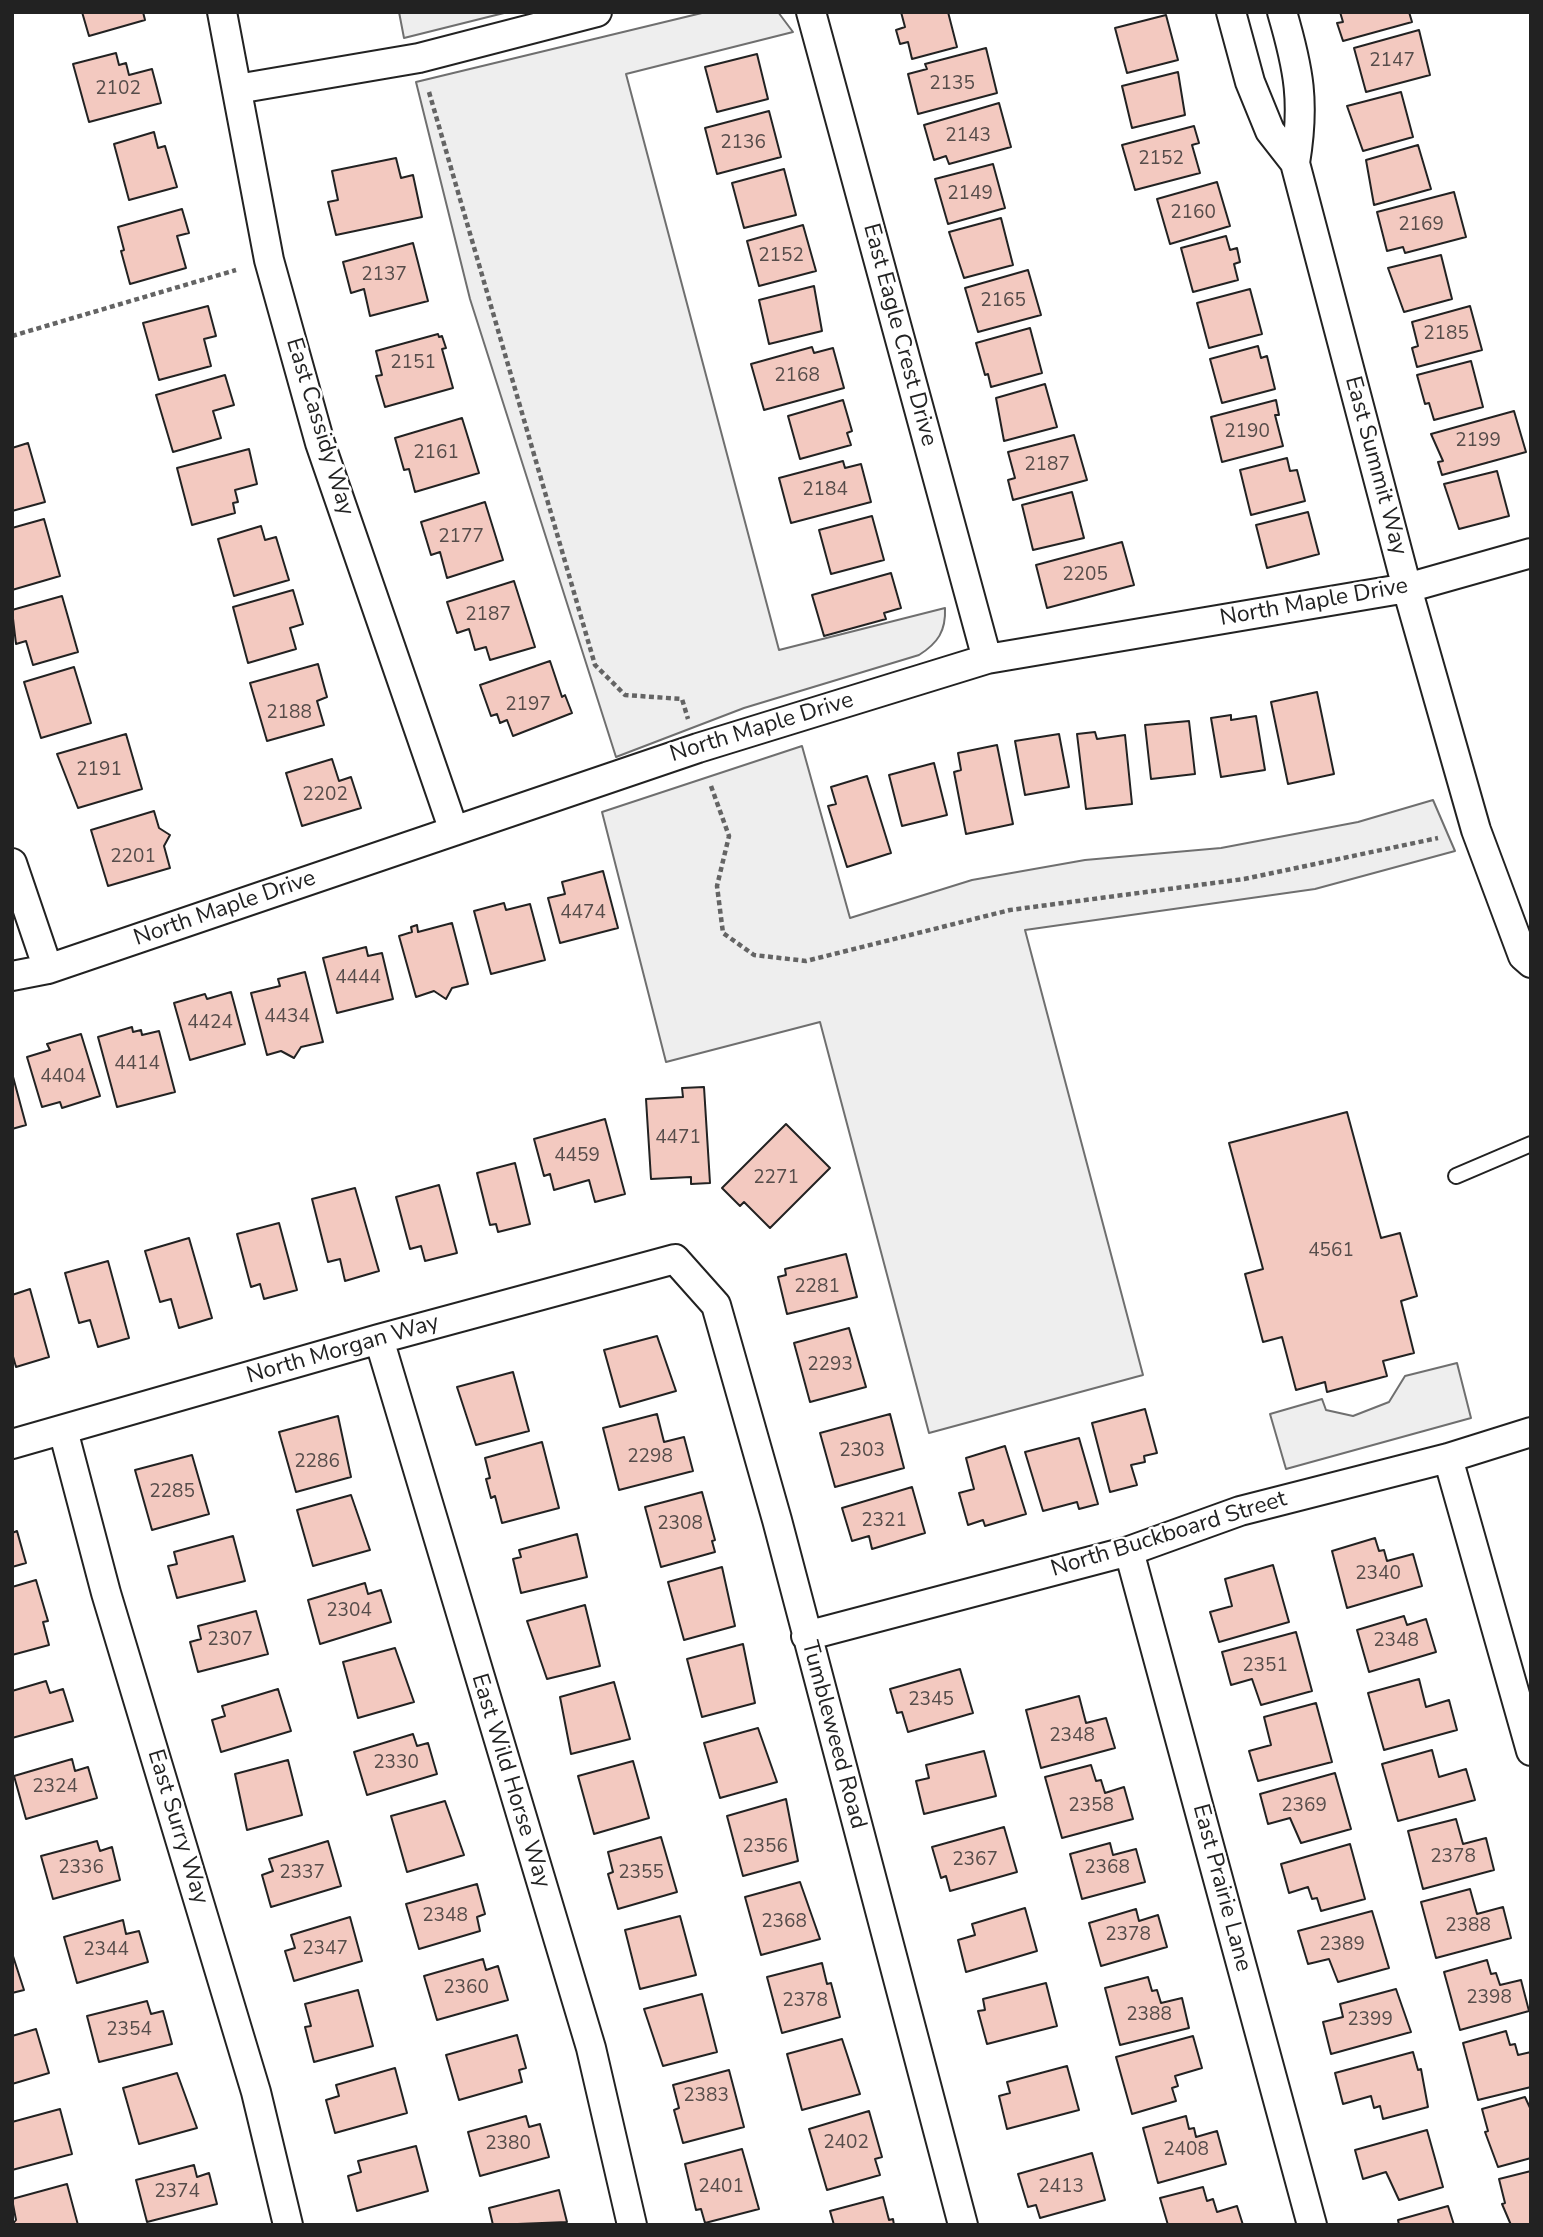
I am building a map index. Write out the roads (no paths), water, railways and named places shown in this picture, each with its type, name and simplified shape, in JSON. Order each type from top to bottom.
[{"type":"street","name":"East Cassidy Way","points":[[222,12],[270,260],[320,443],[454,831]]},
{"type":"street","points":[[237,89],[419,58],[597,12]]},
{"type":"street","name":"East Eagle Crest Drive","points":[[811,12],[987,659]]},
{"type":"street","name":"East Summit Way","points":[[1231,12],[1250,82],[1270,131],[1295,163],[1407,588],[1476,830],[1523,956],[1531,963]]},
{"type":"street","name":"East Summit Way","points":[[1282,12],[1297,62],[1302,121],[1295,163]]},
{"type":"street","name":"North Maple Drive","points":[[12,976],[48,969],[698,747],[987,659],[1407,588],[1531,553]]},
{"type":"street","points":[[12,863],[48,969]]},
{"type":"street","name":"North Morgan Way","points":[[12,1444],[379,1339],[675,1259]]},
{"type":"street","name":"Tumbleweed Road","points":[[675,1259],[716,1305],[777,1520],[963,2225]]},
{"type":"street","name":"East Wild Horse Way","points":[[379,1339],[590,2048],[632,2225]]},
{"type":"street","name":"East Surry Way","points":[[63,1430],[106,1592],[256,2092],[288,2225]]},
{"type":"street","name":"North Buckboard Street","points":[[806,1636],[1129,1551],[1240,1511],[1448,1458],[1531,1432]]},
{"type":"street","points":[[1448,1458],[1531,1751]]},
{"type":"street","name":"East Prairie Lane","points":[[1129,1551],[1312,2225]]},
{"type":"lane","points":[[1456,1176],[1531,1144]]}]
